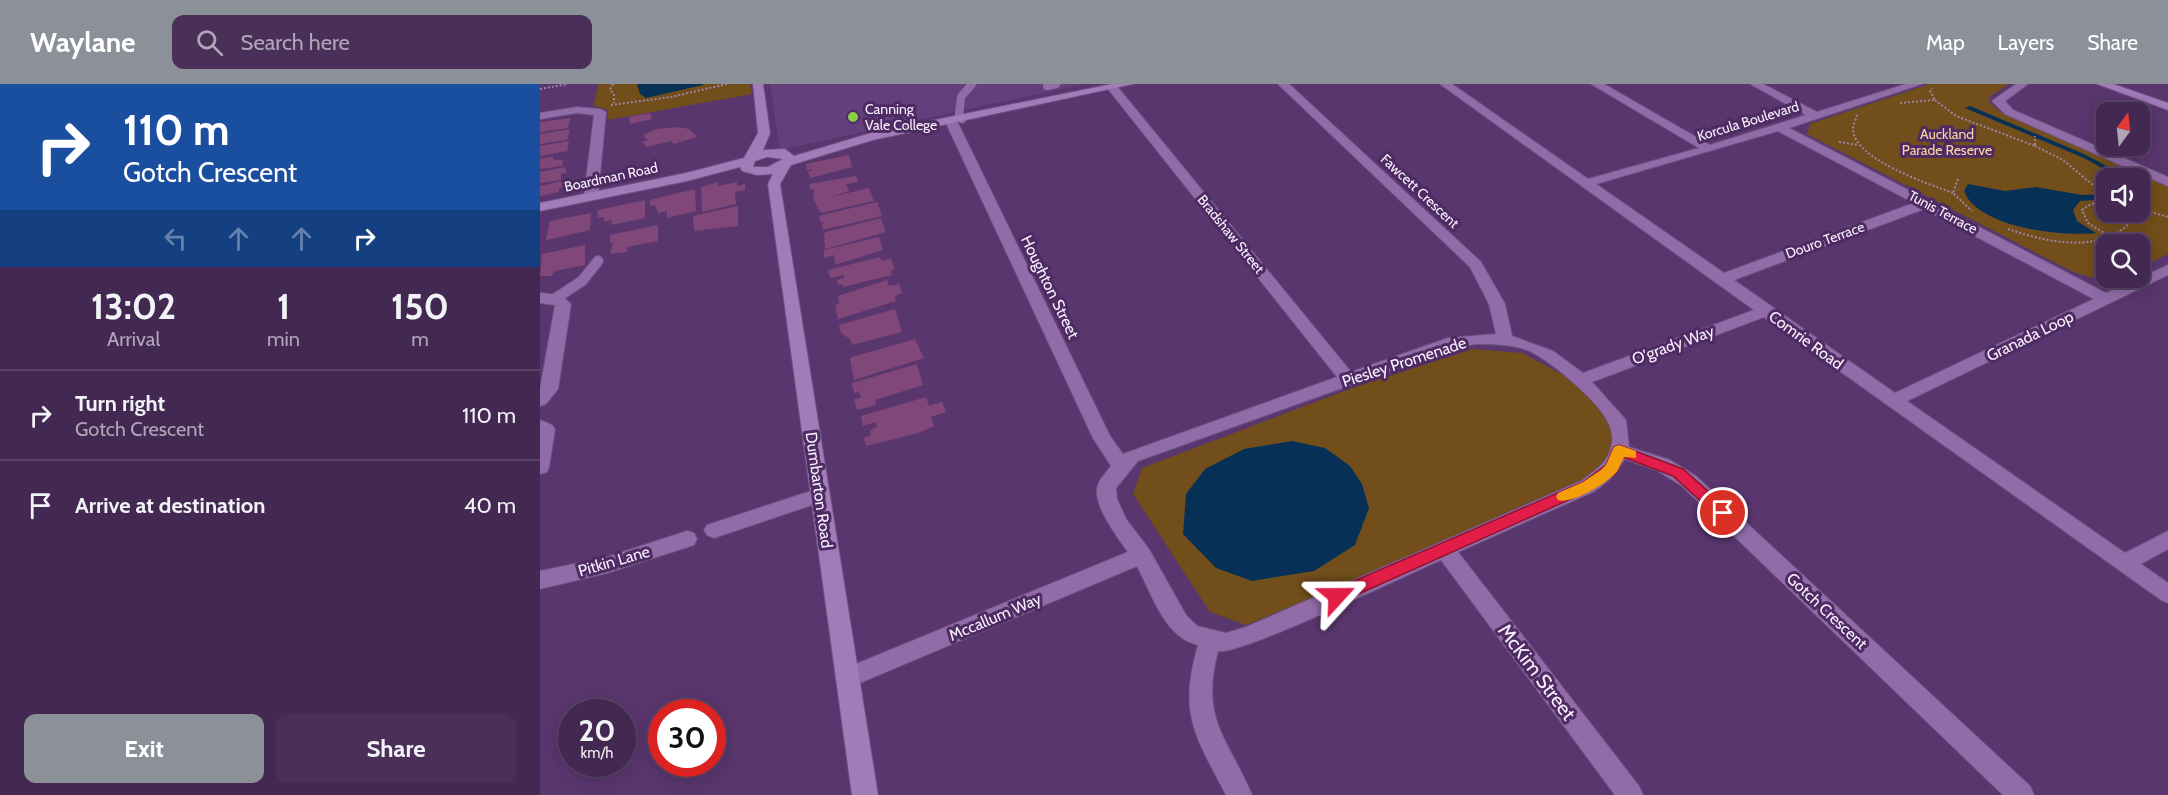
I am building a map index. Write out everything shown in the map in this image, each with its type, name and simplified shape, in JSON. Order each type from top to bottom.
[{"type":"street","points":[[757,169],[764,133],[758,84]]},
{"type":"street","name":"Boardman Road","points":[[540,207],[687,177],[757,169],[785,158],[834,146],[1128,84]]},
{"type":"street","name":"Fawcett Crescent","points":[[1283,84],[1476,265],[1497,304],[1504,340]]},
{"type":"street","name":"Comrie Road","points":[[1445,84],[2168,594]]},
{"type":"street","points":[[1596,84],[1709,149]]},
{"type":"street","points":[[1755,84],[1817,116]]},
{"type":"street","name":"Korcula Boulevard","points":[[1586,183],[1709,149],[1917,84]]},
{"type":"street","points":[[2023,84],[1998,100],[2009,112],[2168,182]]},
{"type":"street","points":[[2102,84],[2168,106]]},
{"type":"street","points":[[2116,84],[2139,95]]},
{"type":"street","name":"Bradshaw Street","points":[[1112,87],[1348,381]]},
{"type":"street","points":[[540,116],[577,110],[597,111],[600,114],[591,196]]},
{"type":"street","name":"Houghton Street","points":[[956,120],[1102,438],[1121,466]]},
{"type":"street","name":"Tunis Terrace","points":[[1779,127],[2106,299]]},
{"type":"street","points":[[757,169],[785,158],[776,143],[764,133]]},
{"type":"street","name":"Dumbarton Road","points":[[757,169],[820,495],[865,795]]},
{"type":"street","name":"Douro Terrace","points":[[1724,279],[1927,203]]},
{"type":"street","name":"Granada Loop","points":[[1892,401],[2168,269]]},
{"type":"street","points":[[540,400],[549,389],[563,304],[548,298]]},
{"type":"street","name":"O'grady Way","points":[[1580,380],[1765,311]]},
{"type":"street","name":"Piesley Promenade","points":[[1210,641],[1190,634],[1178,622],[1142,555],[1118,523],[1107,500],[1106,487],[1121,466],[1132,456],[1454,342],[1504,340],[1521,342],[1550,355],[1580,380],[1617,420],[1620,427],[1619,450]]},
{"type":"street","points":[[540,426],[546,429],[540,467]]},
{"type":"street","points":[[1239,795],[1203,720],[1198,698],[1201,675],[1210,641],[1226,643],[1252,634],[1588,486],[1612,468],[1619,450]]},
{"type":"street","name":"Gotch Crescent","points":[[1619,450],[1664,465],[1689,480],[2021,795]]},
{"type":"street","points":[[714,530],[820,495]]},
{"type":"street","points":[[2125,563],[2168,538]]},
{"type":"street","name":"Pitkin Lane","points":[[540,580],[607,565],[687,539]]},
{"type":"street","name":"McKim Street","points":[[1444,549],[1630,795]]},
{"type":"street","name":"Mccallum Way","points":[[847,678],[1142,555]]},
{"type":"lane","points":[[956,120],[959,116],[961,98],[972,84]]},
{"type":"lane","points":[[1047,86],[1056,84]]},
{"type":"lane","points":[[548,298],[582,281],[597,261]]},
{"type":"path","points":[[540,89],[568,84]]},
{"type":"path","points":[[613,84],[610,90],[614,95],[614,103]]},
{"type":"path","points":[[1932,84],[1930,91],[1935,100],[1956,116],[2036,146],[2063,160],[2096,188]]},
{"type":"path","points":[[597,111],[614,103],[640,101],[726,85]]},
{"type":"path","points":[[1898,103],[1935,100]]},
{"type":"path","points":[[1860,112],[1852,122],[1853,136],[1858,145],[1870,156],[1953,193],[1977,214]]},
{"type":"path","points":[[2034,124],[2036,146]]},
{"type":"path","points":[[1834,141],[1858,145]]},
{"type":"path","points":[[1953,193],[1958,179]]},
{"type":"path","points":[[2096,203],[2082,210],[2088,223],[2105,234]]},
{"type":"path","points":[[2150,211],[2168,217]]},
{"type":"path","points":[[2118,234],[2127,226],[2126,222]]},
{"type":"path","points":[[2003,227],[2032,238],[2086,243],[2096,240]]},
{"type":"shaded area","name":"Canning Vale College","points":[[770,84],[1084,84],[780,150]]},
{"type":"green space","points":[[599,84],[750,84],[752,94],[607,120],[608,110],[593,105]]},
{"type":"green space","name":"Auckland Parade Reserve","points":[[1930,84],[2009,84],[1989,97],[1990,103],[1999,111],[2096,153],[2096,156],[2102,156],[2129,168],[2096,168],[2096,222],[2150,222],[2150,177],[2168,185],[2168,254],[2150,263],[2150,234],[2096,234],[2096,278],[2073,272],[1807,134],[1810,124]]},
{"type":"green space","points":[[1473,349],[1522,353],[1589,389],[1621,429],[1615,466],[1443,543],[1246,625],[1210,612],[1133,494],[1142,468],[1352,388]]},
{"type":"water","points":[[637,84],[703,85],[646,98],[640,94]]},
{"type":"water","points":[[1970,106],[2084,154],[2110,168],[2102,168],[2084,158],[1965,108]]},
{"type":"water","points":[[1968,184],[2005,191],[2036,187],[2082,195],[2096,194],[2096,200],[2080,201],[2073,210],[2077,221],[2096,233],[2043,231],[2003,222],[1972,204],[1964,191]]},
{"type":"water","points":[[1292,441],[1325,448],[1350,466],[1362,484],[1369,508],[1355,545],[1314,571],[1252,581],[1216,568],[1183,534],[1186,494],[1205,469],[1244,449]]},
{"type":"building","points":[[650,113],[652,119],[630,124],[629,117]]},
{"type":"building","points":[[571,118],[570,122],[566,122],[569,123],[568,128],[540,132],[540,122]]},
{"type":"building","points":[[679,127],[689,129],[697,137],[674,144],[671,141],[647,147],[642,142],[648,140],[643,135],[657,129]]},
{"type":"building","points":[[570,129],[567,140],[540,144],[540,134]]},
{"type":"building","points":[[569,141],[567,151],[540,156],[540,146]]},
{"type":"building","points":[[849,155],[852,167],[810,178],[808,172],[813,169],[807,170],[806,164]]},
{"type":"building","points":[[553,156],[553,160],[563,160],[562,166],[540,169],[540,159]]},
{"type":"building","points":[[565,167],[567,173],[561,174],[561,180],[540,183],[540,172]]},
{"type":"building","points":[[856,176],[858,182],[846,184],[849,191],[831,197],[869,188],[874,201],[821,213],[813,199],[814,189],[811,190],[809,184]]},
{"type":"building","points":[[562,181],[564,187],[559,188],[559,192],[540,196],[540,186]]},
{"type":"building","points":[[718,182],[718,186],[737,182],[737,186],[745,184],[745,190],[735,192],[736,204],[702,212],[701,187]]},
{"type":"building","points":[[695,189],[696,211],[667,218],[667,211],[658,213],[655,205],[650,206],[650,200]]},
{"type":"building","points":[[645,200],[645,218],[611,225],[612,220],[604,222],[604,217],[597,218],[598,210]]},
{"type":"building","points":[[877,202],[882,216],[823,230],[822,224],[825,222],[821,223],[819,217],[822,215]]},
{"type":"building","points":[[738,206],[738,226],[694,231],[693,216]]},
{"type":"building","points":[[591,213],[590,230],[546,240],[550,221]]},
{"type":"building","points":[[881,218],[886,232],[825,249],[824,234],[826,232]]},
{"type":"building","points":[[658,225],[658,241],[627,247],[627,252],[610,254],[613,242],[610,243],[610,235]]},
{"type":"building","points":[[879,237],[883,250],[835,265],[834,255],[824,258],[824,250]]},
{"type":"building","points":[[585,245],[585,265],[555,271],[551,276],[540,276],[542,254]]},
{"type":"building","points":[[880,257],[882,261],[891,259],[895,269],[891,270],[892,275],[843,287],[842,284],[838,285],[837,280],[844,278],[844,275],[830,278],[828,270]]},
{"type":"building","points":[[887,280],[889,286],[899,284],[902,293],[895,296],[896,301],[838,319],[835,305],[839,304],[838,296]]},
{"type":"building","points":[[895,309],[902,332],[852,345],[850,339],[841,333],[839,325]]},
{"type":"building","points":[[915,339],[924,358],[854,380],[850,359],[852,357]]},
{"type":"building","points":[[917,364],[923,385],[875,400],[876,405],[857,410],[854,399],[861,398],[859,391],[854,393],[852,383]]},
{"type":"building","points":[[926,397],[929,406],[942,402],[946,412],[931,417],[934,426],[918,433],[866,446],[864,438],[871,435],[870,430],[877,427],[876,422],[863,426],[861,416]]},
{"type":"slow traffic","points":[[1563,497],[1588,486],[1606,474],[1616,462],[1619,450],[1631,454]]},
{"type":"place","name":"Canning Vale College","points":[[853,117]]},
{"type":"route","points":[[1337,596],[1588,486],[1612,468],[1619,450],[1664,465],[1678,473],[1689,480],[1723,513]]}]
